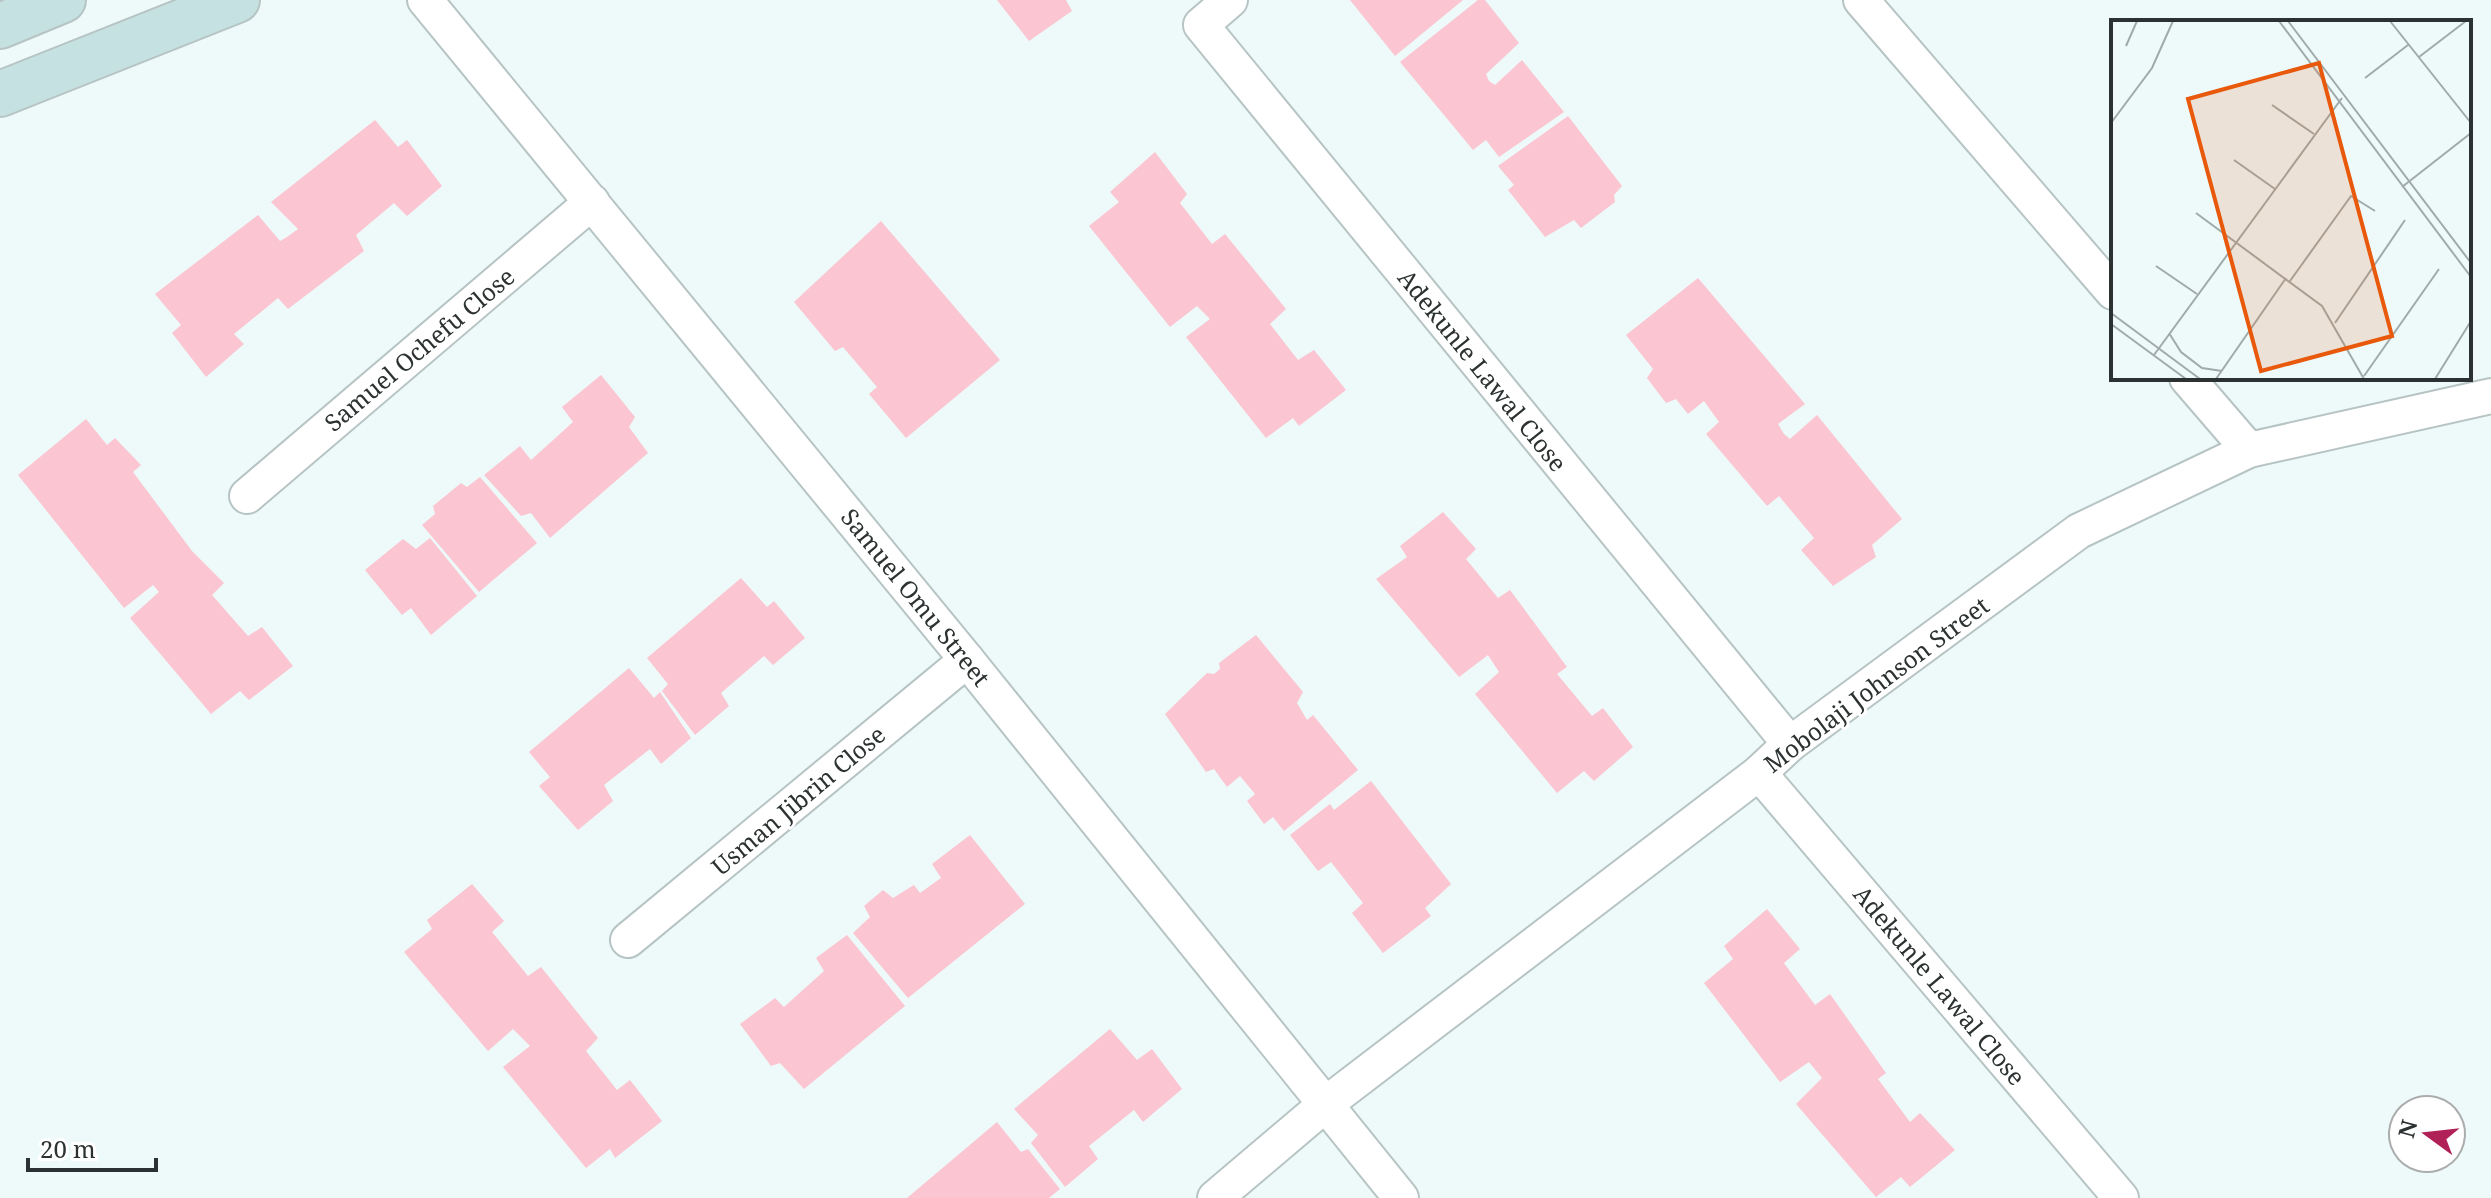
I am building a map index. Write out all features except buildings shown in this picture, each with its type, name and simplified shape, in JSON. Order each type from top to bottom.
[{"type":"street","points":[[0,26],[63,0]]},
{"type":"street","points":[[0,94],[237,0]]},
{"type":"street","name":"Samuel Omu Street","points":[[425,0],[967,660],[1401,1198]]},
{"type":"street","name":"Adekunle Lawal Close","points":[[1230,0],[1201,25],[1790,744]]},
{"type":"street","points":[[1861,0],[2111,290]]},
{"type":"street","name":"Samuel Ochefu Close","points":[[247,496],[592,202]]},
{"type":"street","points":[[2189,380],[2249,450]]},
{"type":"street","name":"Mobolaji Johnson Street","points":[[1215,1198],[1327,1103],[1759,773],[1790,744],[2079,531],[2249,450],[2491,396]]},
{"type":"street","name":"Usman Jibrin Close","points":[[628,940],[967,660]]},
{"type":"street","name":"Adekunle Lawal Close","points":[[1759,773],[2121,1198]]}]
